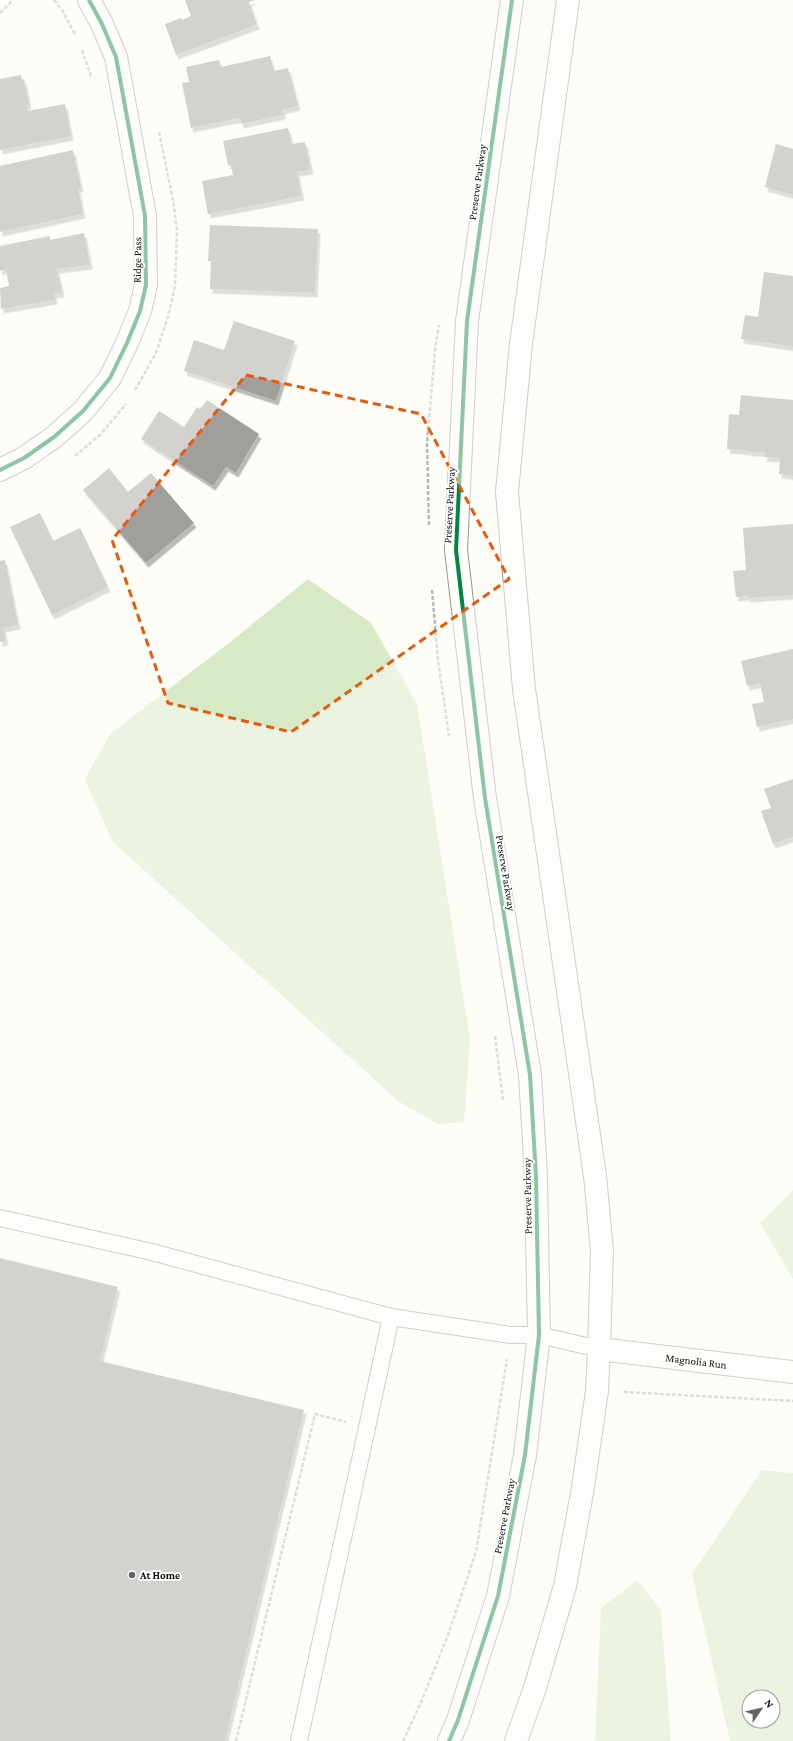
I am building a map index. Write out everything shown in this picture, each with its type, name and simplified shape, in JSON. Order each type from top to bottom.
[{"type":"street","name":"Ridge Pass","points":[[0,470],[24,458],[54,437],[83,411],[110,378],[140,311],[146,284],[145,216],[116,57],[102,24],[89,0]]},
{"type":"street","name":"Preserve Parkway","points":[[449,1741],[458,1720],[498,1596],[524,1455],[539,1335],[536,1177],[530,1074],[485,798],[456,550],[467,321],[512,0]]},
{"type":"street","points":[[516,1741],[535,1688],[566,1586],[583,1487],[597,1390],[602,1251],[595,1176],[524,689],[507,492],[521,344],[568,0]]},
{"type":"street","name":"Magnolia Run","points":[[599,1349],[793,1372]]},
{"type":"lane","points":[[0,1218],[152,1252],[391,1317],[511,1335],[539,1335],[599,1349]]},
{"type":"lane","points":[[299,1741],[391,1317]]},
{"type":"path","points":[[0,13],[13,0]]},
{"type":"path","points":[[54,0],[62,10],[80,43],[92,77]]},
{"type":"path","points":[[429,530],[428,444],[435,350],[439,319]]},
{"type":"path","points":[[432,584],[438,660],[449,738]]},
{"type":"path","points":[[495,1034],[503,1104]]},
{"type":"path","points":[[403,1741],[422,1700],[448,1635],[476,1552],[494,1451],[511,1335]]},
{"type":"path","points":[[597,1390],[793,1401]]},
{"type":"path","points":[[236,1741],[315,1414],[367,1428]]},
{"type":"highlighted area","points":[[246,375],[421,414],[509,579],[291,732],[168,703],[112,540]]},
{"type":"green space","points":[[308,579],[371,623],[417,704],[470,1039],[464,1122],[438,1124],[398,1101],[112,841],[85,779],[110,734],[229,643]]},
{"type":"green space","points":[[793,1190],[793,1279],[760,1223]]},
{"type":"green space","points":[[762,1470],[793,1473],[793,1741],[730,1741],[692,1574]]},
{"type":"green space","points":[[637,1580],[661,1610],[671,1741],[595,1741],[601,1608]]},
{"type":"building","points":[[185,0],[255,0],[249,2],[257,25],[176,55],[165,24],[191,16]]},
{"type":"building","points":[[270,56],[274,71],[288,68],[298,106],[282,110],[283,115],[241,124],[240,118],[191,128],[182,83],[189,82],[186,67],[219,60],[221,67]]},
{"type":"building","points":[[21,75],[22,80],[24,79],[29,105],[27,105],[28,111],[65,104],[71,136],[0,150],[0,79]]},
{"type":"building","points":[[288,128],[292,144],[305,142],[311,170],[297,172],[302,196],[208,214],[202,181],[233,175],[231,165],[228,165],[223,141]]},
{"type":"building","points":[[776,144],[793,149],[793,195],[765,187]]},
{"type":"building","points":[[73,150],[81,188],[78,188],[83,214],[0,232],[0,166]]},
{"type":"building","points":[[210,225],[318,229],[315,293],[210,289],[211,261],[208,261]]},
{"type":"building","points":[[84,233],[90,265],[57,269],[62,293],[54,294],[55,300],[1,309],[0,288],[9,286],[6,269],[0,271],[0,246],[50,236],[50,240]]},
{"type":"building","points":[[764,272],[793,276],[793,347],[741,339],[745,315],[758,317]]},
{"type":"building","points":[[234,321],[295,341],[276,401],[184,371],[194,340],[224,350]]},
{"type":"building","points":[[741,395],[793,400],[793,476],[779,474],[780,458],[764,457],[765,452],[749,452],[727,449],[729,414],[739,415]]},
{"type":"building","points":[[207,400],[259,434],[236,473],[226,467],[213,486],[141,439],[159,411],[184,427],[197,407],[200,409]]},
{"type":"building","points":[[109,468],[128,492],[151,473],[194,523],[146,563],[83,490]]},
{"type":"building","points":[[40,513],[53,541],[80,528],[108,587],[52,615],[10,527]]},
{"type":"building","points":[[793,524],[793,595],[748,598],[748,596],[736,597],[733,571],[746,570],[743,528]]},
{"type":"building","points":[[5,560],[18,625],[3,628],[6,641],[0,642],[0,561]]},
{"type":"building","points":[[793,649],[793,719],[757,727],[752,704],[764,702],[760,683],[747,686],[741,661]]},
{"type":"building","points":[[793,779],[793,837],[773,844],[761,811],[771,808],[764,789]]},
{"type":"building","name":"At Home","points":[[0,1258],[118,1287],[100,1361],[304,1410],[225,1741],[0,1741]]},
{"type":"cycle path","points":[[0,470],[24,458],[54,437],[83,411],[110,378],[127,343],[140,311],[146,285],[145,216],[116,57],[102,24],[89,0]]},
{"type":"cycle path","points":[[449,1741],[458,1720],[498,1596],[525,1455],[539,1335],[536,1177],[530,1075],[485,798],[456,550],[467,321],[512,0]]},
{"type":"place","name":"At Home","points":[[132,1575]]}]
